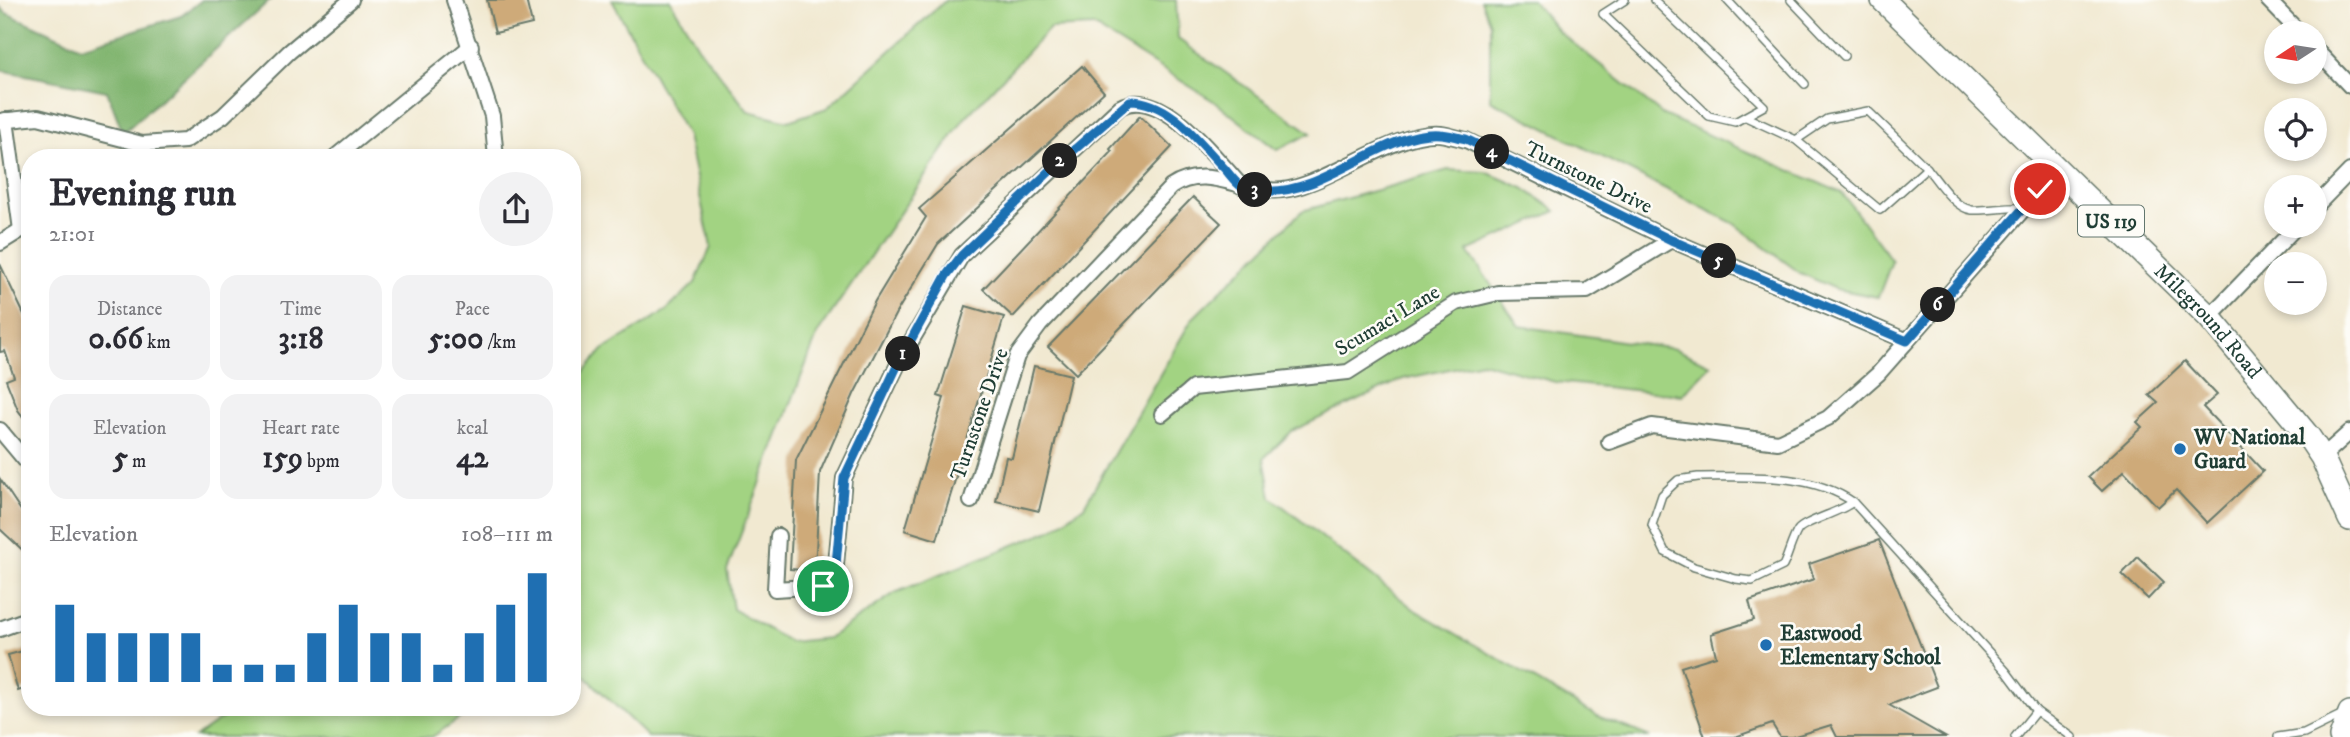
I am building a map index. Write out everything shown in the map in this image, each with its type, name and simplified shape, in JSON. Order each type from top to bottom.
[{"type":"main road","name":"Mileground Road","points":[[1883,0],[2208,317],[2265,382],[2322,457],[2350,519]]},
{"type":"main road","points":[[2340,737],[2350,712]]},
{"type":"street","points":[[21,211],[3,121],[38,117],[142,144],[185,141],[223,116],[289,52],[351,0]]},
{"type":"street","points":[[454,0],[492,116],[495,149]]},
{"type":"street","points":[[2268,0],[2288,21]]},
{"type":"street","points":[[345,149],[471,46]]},
{"type":"street","points":[[2328,63],[2350,86]]},
{"type":"street","points":[[778,536],[775,589],[823,586],[831,582],[835,575],[844,478],[900,360],[946,276],[962,255],[1120,107],[1130,101],[1144,101],[1161,109],[1181,124],[1242,187]]},
{"type":"street","name":"Turnstone Drive","points":[[971,501],[1017,356],[1040,325],[1171,187],[1186,177],[1205,176],[1264,191],[1289,189],[1349,166],[1391,145],[1438,134],[1466,139],[1671,240],[1907,341]]},
{"type":"street","points":[[1609,442],[1652,426],[1778,442],[1828,418],[1878,374],[2058,170]]},
{"type":"street","points":[[2327,195],[2350,171]]},
{"type":"street","points":[[0,243],[21,233]]},
{"type":"street","points":[[2208,317],[2285,238]]},
{"type":"street","name":"Scumaci Lane","points":[[1161,414],[1193,388],[1349,372],[1457,303],[1498,293],[1587,291],[1671,240]]},
{"type":"street","points":[[0,430],[21,455]]},
{"type":"street","points":[[2322,457],[2350,432]]},
{"type":"street","points":[[0,629],[21,621]]},
{"type":"lane","points":[[1625,0],[1603,14],[1709,116],[1735,122],[1764,106],[1654,0]]},
{"type":"lane","points":[[1727,0],[1805,83]]},
{"type":"lane","points":[[1791,0],[1844,56]]},
{"type":"lane","points":[[1796,140],[1826,119],[1868,111],[1927,168],[1956,202],[1970,210],[1992,206],[2022,208]]},
{"type":"lane","points":[[1745,117],[1796,140],[1880,210],[1927,168]]},
{"type":"lane","points":[[1853,502],[1839,513],[1810,521],[1797,531],[1783,566],[1752,581],[1736,579],[1677,560],[1665,552],[1652,525],[1662,495],[1671,484],[1698,477],[1786,479],[1838,492],[1853,502],[2006,671],[2035,710],[2072,737]]},
{"type":"lane","points":[[2015,737],[2035,710]]},
{"type":"lane","points":[[2278,737],[2304,733],[2350,712]]},
{"type":"green space","points":[[202,0],[270,0],[123,133],[107,91],[0,70],[0,7],[6,13],[81,47],[181,16]]},
{"type":"green space","points":[[612,0],[670,0],[699,48],[748,111],[788,121],[827,108],[946,0],[1176,0],[1178,39],[1311,133],[1277,150],[1215,102],[1093,26],[1050,28],[964,119],[818,333],[727,570],[733,609],[790,642],[829,638],[895,593],[1053,529],[1084,506],[1192,319],[1302,211],[1448,170],[1486,172],[1523,188],[1556,211],[1468,251],[1519,326],[1675,349],[1711,365],[1682,395],[1555,382],[1482,362],[1403,379],[1292,431],[1264,458],[1271,497],[1415,610],[1597,716],[1650,737],[648,737],[585,676],[581,676],[581,376],[603,350],[667,310],[695,283],[711,247],[687,136]]},
{"type":"green space","points":[[1481,0],[1532,0],[1558,31],[1663,115],[1842,193],[1892,261],[1878,297],[1836,289],[1800,273],[1733,223],[1490,100],[1490,24]]},
{"type":"green space","points":[[225,716],[463,716],[432,737],[195,737]]},
{"type":"building","points":[[487,0],[526,0],[532,24],[495,33]]},
{"type":"building","points":[[1082,66],[1104,92],[938,244],[896,313],[854,394],[820,472],[815,571],[790,569],[796,460],[875,301],[926,217],[919,209]]},
{"type":"building","points":[[1140,116],[1172,147],[1013,317],[983,289],[1112,152],[1110,149]]},
{"type":"building","points":[[1193,197],[1221,223],[1076,374],[1048,347]]},
{"type":"building","points":[[0,264],[21,308],[21,414],[6,380],[14,377],[5,351],[0,352]]},
{"type":"building","points":[[966,306],[1004,317],[937,540],[905,530],[944,398],[938,396]]},
{"type":"building","name":"WV National Guard","points":[[2185,361],[2217,395],[2203,407],[2263,471],[2207,523],[2176,490],[2158,507],[2124,471],[2102,491],[2088,477],[2142,427],[2137,422],[2158,403],[2149,395]]},
{"type":"building","points":[[1034,366],[1071,375],[1039,511],[996,501],[1006,457],[1012,458]]},
{"type":"building","points":[[0,479],[21,510],[21,549],[0,529]]},
{"type":"building","name":"Eastwood Elementary School","points":[[1879,540],[1937,687],[1889,705],[1945,737],[1837,737],[1831,725],[1792,737],[1780,737],[1772,724],[1735,737],[1705,737],[1681,667],[1716,656],[1711,634],[1754,620],[1749,601],[1814,579],[1809,564]]},
{"type":"building","points":[[2138,557],[2164,582],[2148,599],[2122,574]]},
{"type":"building","points":[[21,651],[21,690],[18,691],[8,655]]},
{"type":"place","name":"WV National Guard","points":[[2180,449]]},
{"type":"place","name":"Eastwood Elementary School","points":[[1766,645]]},
{"type":"route","points":[[823,586],[831,582],[835,575],[844,478],[900,360],[946,276],[962,255],[1050,171],[1130,101],[1144,101],[1161,109],[1181,124],[1242,187],[1264,191],[1289,189],[1324,177],[1391,145],[1415,138],[1438,134],[1466,139],[1671,240],[1907,341],[2040,189]]}]
